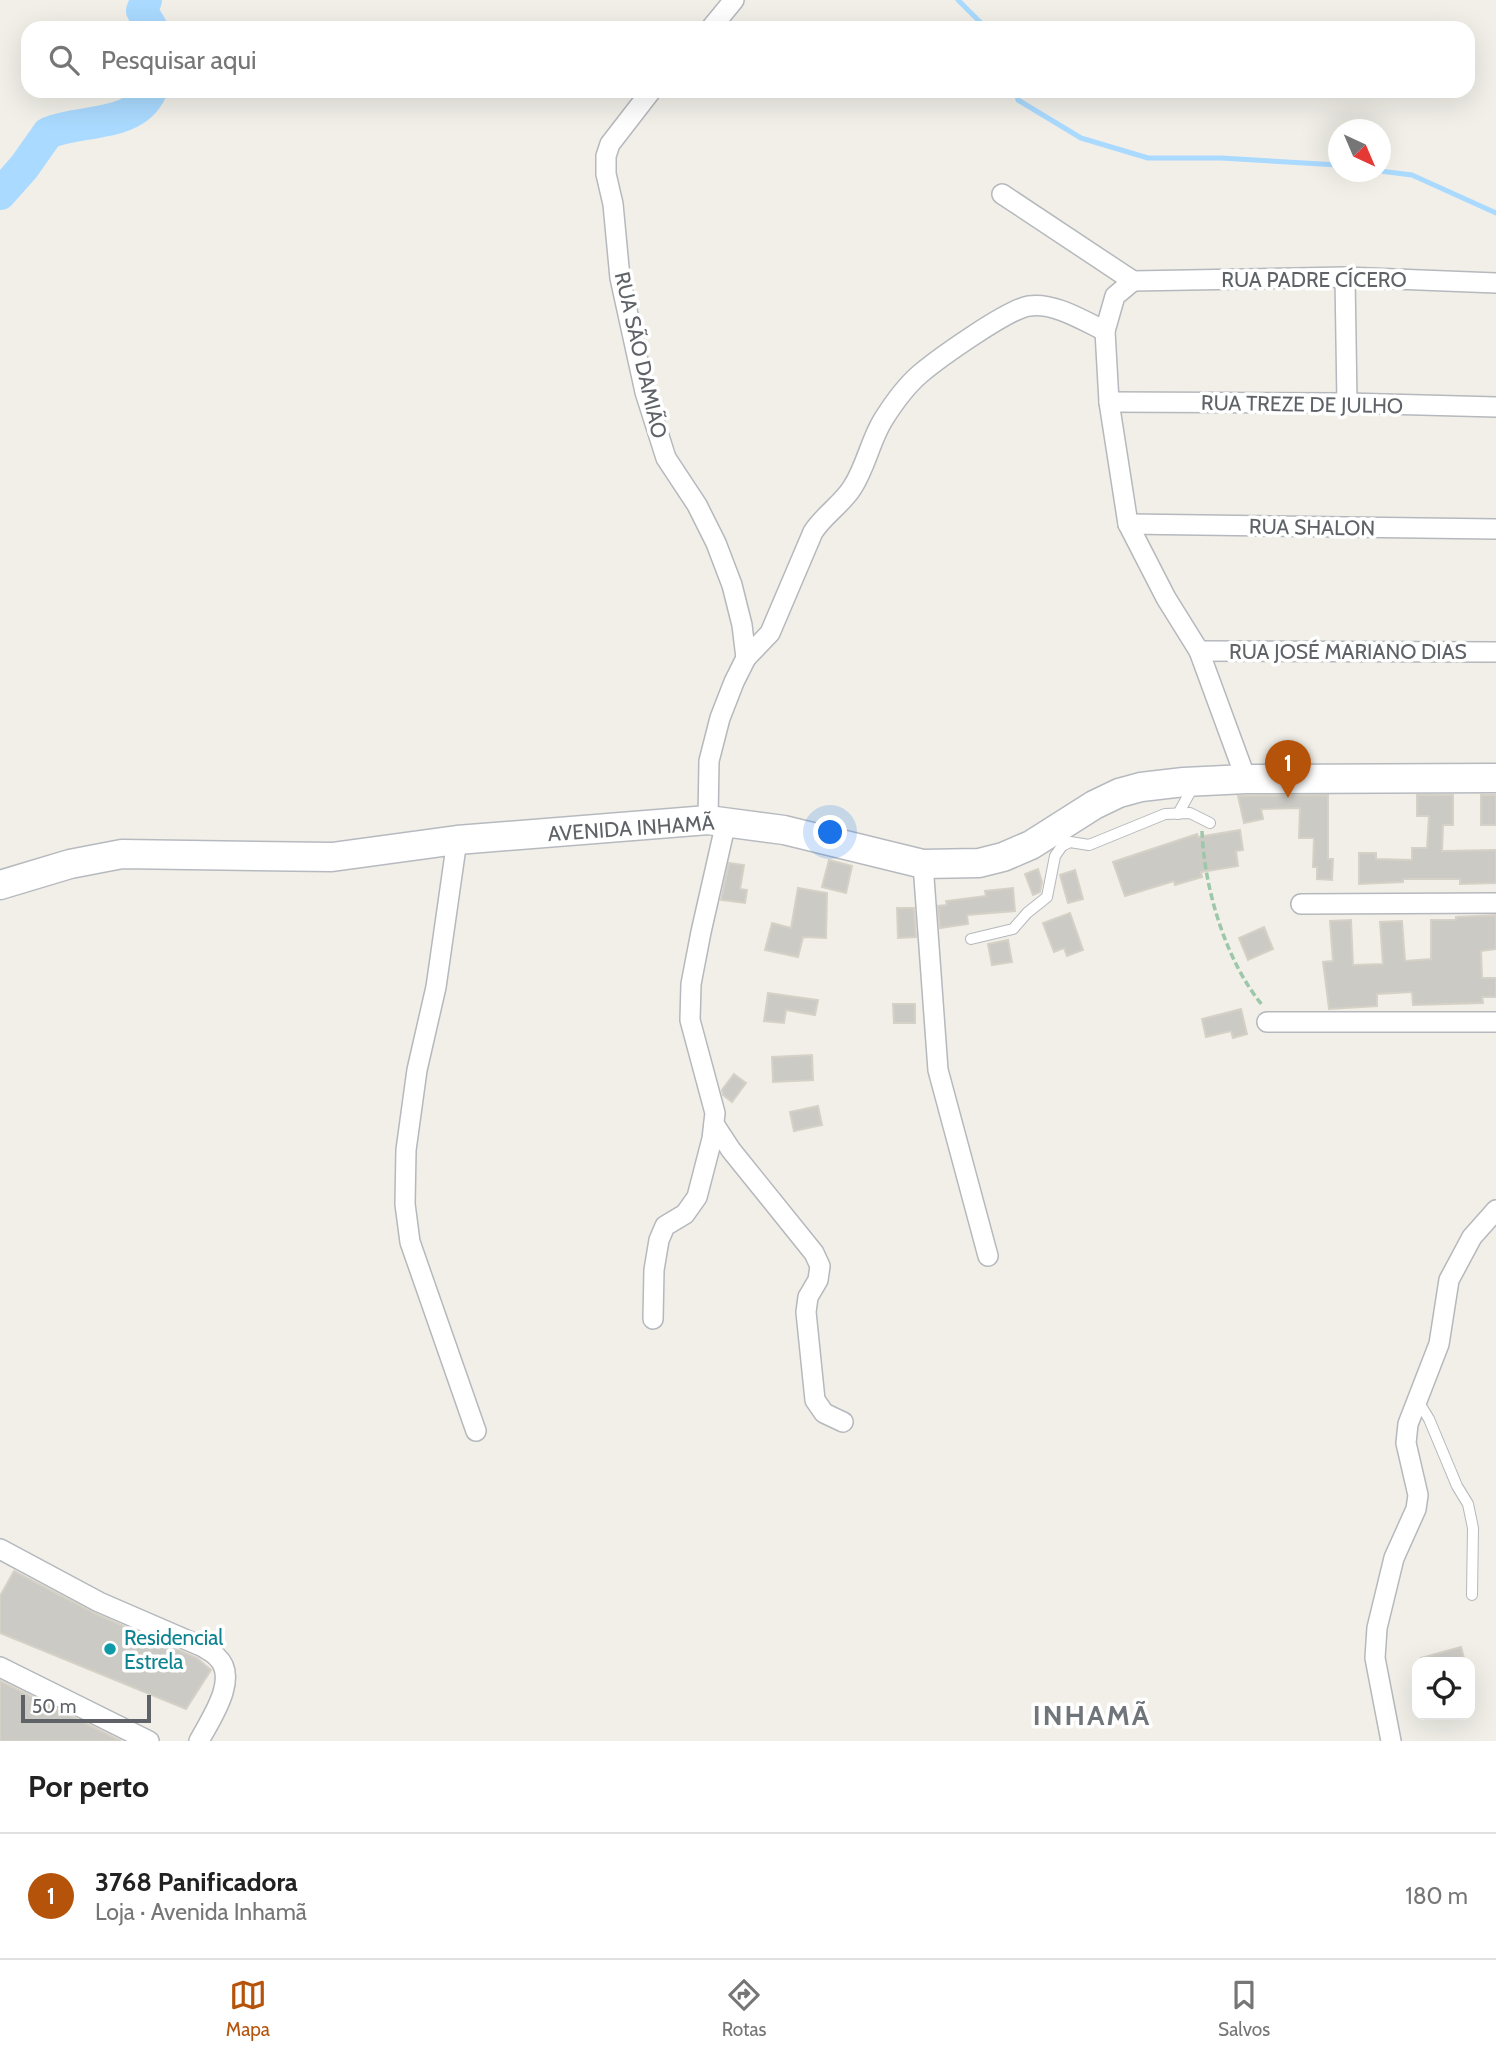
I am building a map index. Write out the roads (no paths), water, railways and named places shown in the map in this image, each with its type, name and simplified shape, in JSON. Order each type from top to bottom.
[{"type":"street","points":[[717,21],[734,0]]},
{"type":"street","name":"RUA SÃO DAMIÃO","points":[[645,98],[610,144],[606,156],[620,278],[645,393],[666,458],[697,505],[723,560],[742,625],[746,658]]},
{"type":"street","points":[[1002,194],[1133,281],[1115,296],[1105,331],[1109,402],[1128,524],[1199,651],[1245,779]]},
{"type":"street","points":[[1345,276],[1347,403]]},
{"type":"street","name":"RUA PADRE CÍCERO","points":[[1133,281],[1345,276],[1496,283]]},
{"type":"street","points":[[653,1319],[654,1270],[659,1240],[665,1226],[685,1214],[697,1197],[714,1124],[715,1113],[710,1088],[690,1020],[691,996],[717,821],[709,761],[720,718],[734,682],[746,658],[770,633],[813,532],[821,520],[851,490],[882,422],[919,375],[975,335],[1015,311],[1030,306],[1044,306],[1065,313],[1105,331]]},
{"type":"street","name":"RUA TREZE DE JULHO","points":[[1109,402],[1496,407]]},
{"type":"street","name":"RUA SHALON","points":[[1128,524],[1496,529]]},
{"type":"street","name":"RUA JOSÉ MARIANO DIAS","points":[[1199,651],[1496,652]]},
{"type":"street","name":"AVENIDA INHAMÃ","points":[[0,885],[70,864],[122,854],[331,857],[457,840],[717,821],[784,830],[923,864],[979,863],[1003,858],[1031,845],[1066,834],[1094,805],[1119,793],[1141,787],[1245,779],[1496,778]]},
{"type":"street","points":[[457,840],[436,987],[417,1070],[406,1150],[405,1204],[411,1242],[476,1431]]},
{"type":"street","points":[[923,864],[938,1070],[988,1256]]},
{"type":"street","points":[[1301,904],[1496,903]]},
{"type":"street","points":[[1272,1022],[1496,1022]]},
{"type":"street","points":[[714,1124],[730,1150],[814,1253],[820,1266],[818,1280],[808,1297],[806,1311],[815,1401],[824,1413],[843,1422]]},
{"type":"street","points":[[1391,1741],[1375,1658],[1377,1628],[1394,1558],[1416,1509],[1418,1495],[1406,1443],[1408,1424],[1439,1344],[1449,1280],[1472,1237],[1496,1210]]},
{"type":"street","points":[[0,1549],[99,1602],[203,1647],[218,1657],[226,1677],[223,1690],[199,1741]]},
{"type":"street","points":[[0,1667],[149,1741]]},
{"type":"lane","points":[[1178,814],[1196,781]]},
{"type":"lane","points":[[971,939],[1013,929],[1027,913],[1040,905],[1047,897],[1055,856],[1066,834],[1089,845],[1166,814],[1191,813],[1206,821]]},
{"type":"lane","points":[[1418,1401],[1468,1504],[1473,1528],[1472,1595]]},
{"type":"waterway","points":[[146,0],[142,11],[148,21]]},
{"type":"waterway","points":[[958,0],[979,21]]},
{"type":"waterway","points":[[0,194],[24,167],[48,133],[120,117],[132,111],[146,98]]},
{"type":"waterway","points":[[1018,98],[1081,138],[1148,158],[1221,158],[1328,164]]},
{"type":"waterway","points":[[1391,172],[1412,175],[1496,213]]},
{"type":"place","name":"3768 Panificadora","points":[[1288,798]]},
{"type":"place","name":"Residencial Estrela","points":[[110,1649]]},
{"type":"district","name":"INHAMÃ","points":[[1092,1715]]}]
